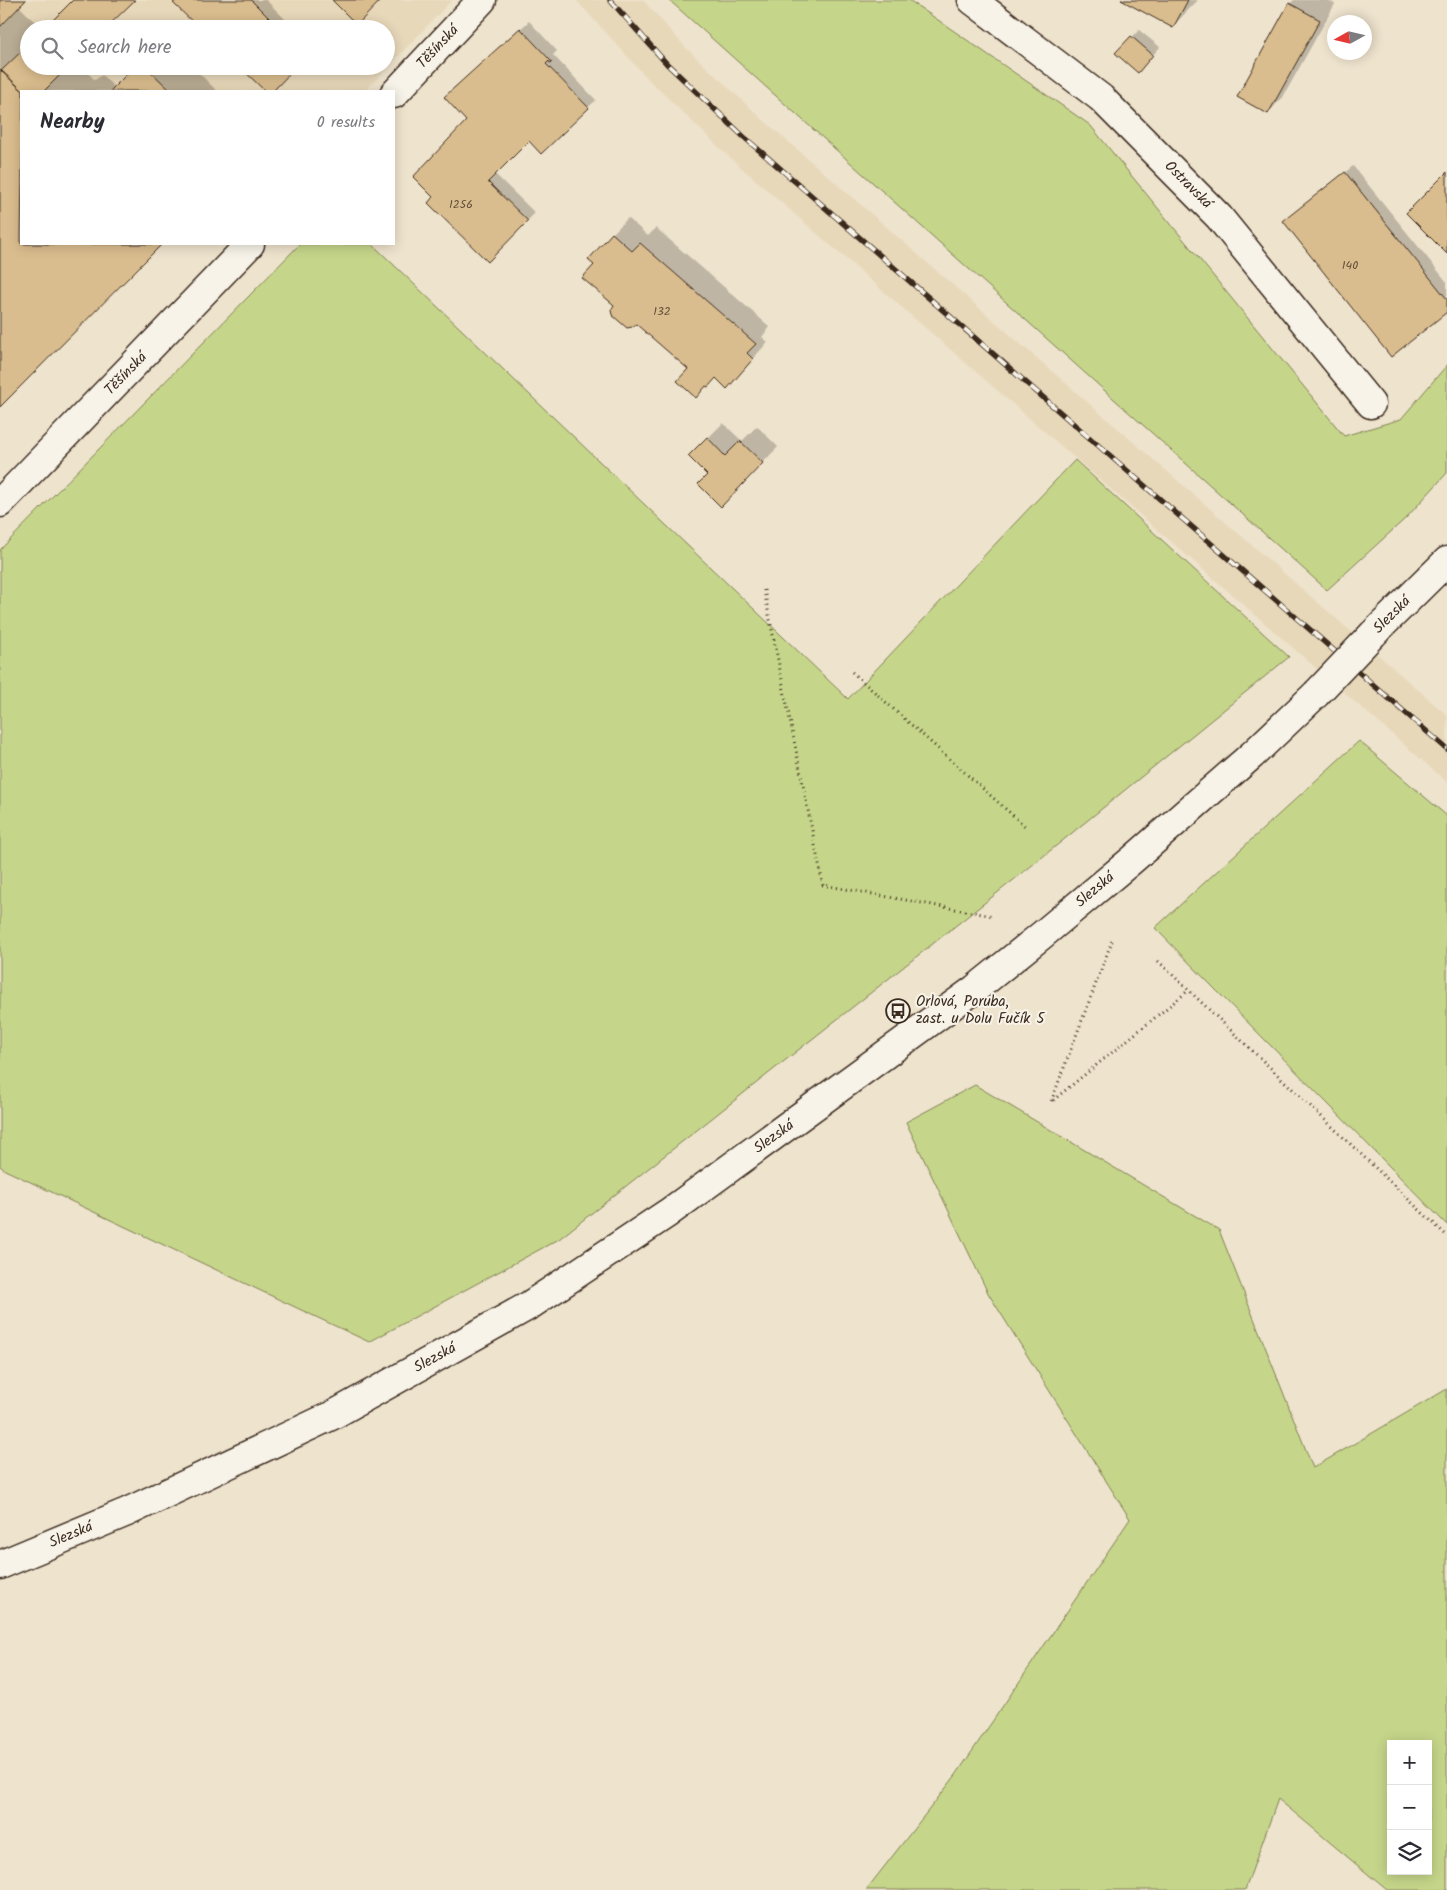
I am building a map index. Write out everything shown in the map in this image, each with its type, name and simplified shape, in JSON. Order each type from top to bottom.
[{"type":"main road","name":"Těšínská","points":[[395,93],[482,0]]},
{"type":"main road","name":"Ostravská","points":[[972,0],[1101,98],[1219,217],[1370,404]]},
{"type":"main road","name":"Těšínská","points":[[0,503],[249,245]]},
{"type":"main road","name":"Slezská","points":[[0,1565],[127,1512],[333,1414],[530,1305],[668,1213],[975,988],[1042,936],[1252,755],[1316,694],[1447,561]]},
{"type":"path","points":[[764,590],[823,885],[993,916]]},
{"type":"path","points":[[852,672],[1027,828]]},
{"type":"path","points":[[1112,941],[1050,1102],[1188,990]]},
{"type":"path","points":[[1158,961],[1447,1236]]},
{"type":"shaded area","points":[[0,0],[452,0],[395,60],[395,20],[20,20],[20,75],[380,75],[366,90],[20,90],[20,245],[159,245],[0,404]]},
{"type":"shaded area","points":[[576,0],[643,0],[685,47],[761,118],[1447,715],[1447,782],[728,156],[650,81]]},
{"type":"green space","points":[[669,0],[909,0],[1090,125],[1344,436],[1401,419],[1447,365],[1447,473],[1406,518],[1327,590]]},
{"type":"green space","points":[[299,245],[373,245],[848,699],[1075,460],[1289,657],[1030,867],[559,1239],[369,1342],[0,1166],[0,550]]},
{"type":"green space","points":[[1359,741],[1447,816],[1447,1225],[1155,928]]},
{"type":"green space","points":[[975,1085],[1219,1230],[1313,1468],[1447,1389],[1447,1890],[1387,1890],[1278,1799],[1245,1890],[866,1890],[956,1775],[1130,1519],[988,1293],[906,1122]]},
{"type":"building","points":[[0,0],[26,0],[0,27]]},
{"type":"building","points":[[73,0],[135,0],[114,20],[53,20]]},
{"type":"building","points":[[177,0],[251,0],[271,20],[191,20],[173,3]]},
{"type":"building","points":[[332,0],[381,0],[362,20],[352,20]]},
{"type":"building","points":[[1121,0],[1188,0],[1173,28]]},
{"type":"building","points":[[1289,3],[1320,20],[1268,114],[1237,97]]},
{"type":"building","points":[[520,28],[552,62],[550,63],[549,61],[546,64],[589,108],[541,154],[529,141],[488,182],[528,221],[488,262],[428,203],[433,197],[413,177],[466,121],[444,97]]},
{"type":"building","points":[[1131,36],[1153,55],[1138,73],[1115,53]]},
{"type":"building","points":[[20,53],[20,75],[60,75],[45,90],[22,90],[1,71]]},
{"type":"building","points":[[0,69],[22,90],[20,90],[20,245],[161,245],[0,407]]},
{"type":"building","points":[[126,75],[154,75],[170,90],[111,90]]},
{"type":"building","points":[[248,75],[288,75],[274,90],[264,90]]},
{"type":"building","points":[[1345,172],[1447,299],[1447,312],[1391,357],[1283,221]]},
{"type":"building","points":[[1447,172],[1447,254],[1406,213]]},
{"type":"building","points":[[612,233],[632,251],[640,243],[756,344],[747,353],[753,359],[727,389],[716,378],[696,398],[677,381],[688,369],[636,324],[627,328],[612,315],[611,310],[614,305],[582,278],[594,265],[588,260]]},
{"type":"building","points":[[707,437],[725,456],[740,441],[763,463],[721,507],[698,484],[707,475],[688,456]]},
{"type":"railway","points":[[610,0],[667,64],[744,137],[1447,749]]},
{"type":"place","name":"Orlová, Poruba, zast. u Dolu Fučík 5","points":[[898,1011]]}]
